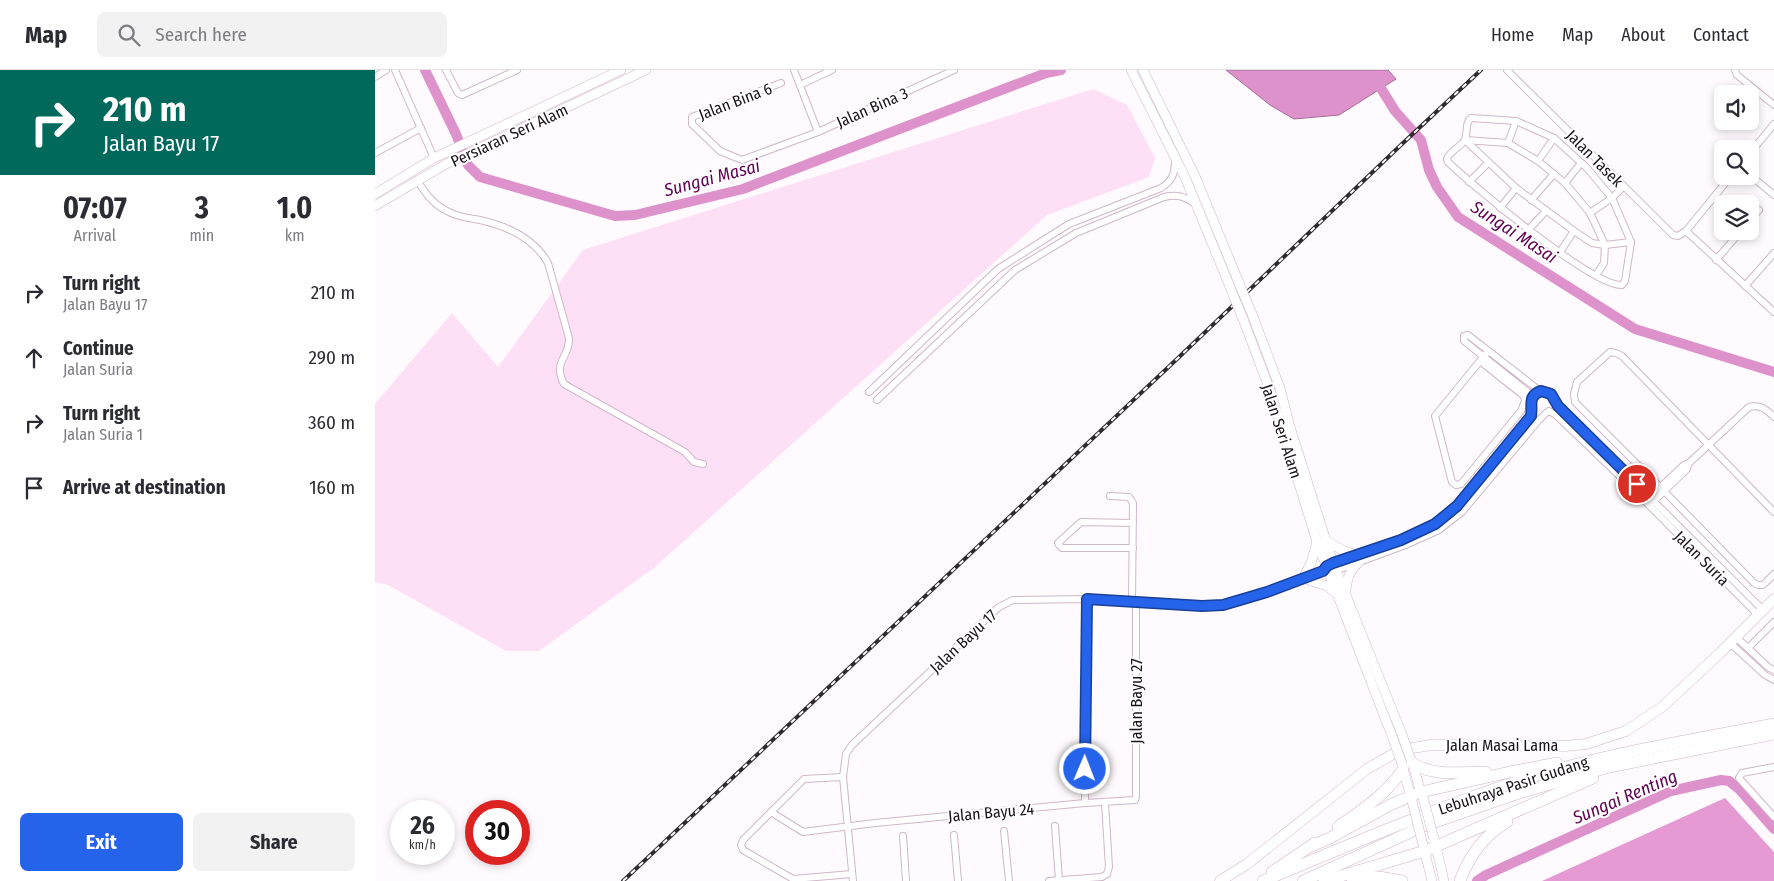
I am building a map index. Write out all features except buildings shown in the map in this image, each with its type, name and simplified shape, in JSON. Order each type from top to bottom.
[{"type":"highway","name":"Lebuhraya Pasir Gudang","points":[[1263,881],[1423,814],[1517,781],[1603,757],[1774,724]]},
{"type":"highway","name":"Lebuhraya Pasir Gudang","points":[[1303,881],[1426,825],[1519,793],[1629,763],[1774,734]]},
{"type":"highway","points":[[1309,847],[1416,796],[1510,772],[1603,757]]},
{"type":"highway","points":[[1324,881],[1424,848],[1629,763]]},
{"type":"highway","points":[[1258,881],[1379,798],[1395,781],[1407,764],[1425,770],[1445,773],[1510,772]]},
{"type":"highway","points":[[1460,881],[1469,858],[1486,837],[1542,800]]},
{"type":"highway","points":[[1328,881],[1362,876],[1402,881]]},
{"type":"main road","name":"Persiaran Seri Alam","points":[[375,194],[433,158],[621,70]]},
{"type":"main road","name":"Persiaran Seri Alam","points":[[375,206],[446,164],[646,70]]},
{"type":"main road","name":"Jalan Seri Alam","points":[[1131,70],[1235,285],[1252,314],[1280,388],[1321,541]]},
{"type":"main road","name":"Jalan Seri Alam","points":[[1143,70],[1195,176],[1235,285],[1243,319],[1271,392],[1330,569],[1342,594],[1397,734],[1416,796]]},
{"type":"main road","points":[[1321,541],[1358,558],[1351,569],[1342,594],[1327,586],[1303,578],[1321,541]]},
{"type":"main road","name":"Jalan Masai Lama","points":[[1220,881],[1247,864],[1367,769],[1401,750],[1431,745],[1565,746],[1586,744],[1626,731],[1662,707],[1774,599]]},
{"type":"main road","points":[[1416,796],[1435,843],[1444,881]]},
{"type":"main road","points":[[1416,796],[1424,848],[1432,881]]},
{"type":"street","points":[[375,77],[386,70]]},
{"type":"street","points":[[395,70],[433,158]]},
{"type":"street","points":[[446,70],[453,85],[459,94],[462,95],[517,70]]},
{"type":"street","points":[[794,70],[818,132]]},
{"type":"street","points":[[800,85],[832,70]]},
{"type":"street","name":"Jalan Bina 3","points":[[691,120],[692,124],[720,151],[742,160],[818,132],[954,70]]},
{"type":"street","name":"Jalan Tasek","points":[[1507,70],[1673,235],[1677,236],[1686,231]]},
{"type":"street","points":[[1735,70],[1737,75],[1774,105]]},
{"type":"street","name":"Jalan Bina 6","points":[[691,120],[692,117],[781,83]]},
{"type":"street","points":[[1471,118],[1516,121],[1554,138],[1581,163],[1612,198],[1631,242],[1625,281],[1622,285],[1596,275],[1560,252],[1500,208],[1469,182],[1447,159],[1448,155],[1465,140],[1467,122],[1471,118]]},
{"type":"street","points":[[1509,143],[1516,121]]},
{"type":"street","points":[[1759,142],[1774,124]]},
{"type":"street","points":[[375,153],[421,128]]},
{"type":"street","points":[[1538,161],[1554,138]]},
{"type":"street","points":[[1465,140],[1509,143],[1538,161],[1565,183],[1591,213],[1605,245],[1604,263],[1596,275]]},
{"type":"street","points":[[1465,140],[1516,188],[1593,243],[1605,245],[1631,242]]},
{"type":"street","points":[[869,392],[998,269],[1069,224],[1161,188],[1169,182],[1174,174],[1175,159]]},
{"type":"street","points":[[1469,182],[1488,163]]},
{"type":"street","points":[[1565,183],[1581,163]]},
{"type":"street","points":[[1531,200],[1554,174]]},
{"type":"street","points":[[417,180],[424,192],[447,212],[505,227],[516,232],[543,255],[548,263],[569,338],[568,350],[559,368],[564,384],[685,452],[694,462],[703,464]]},
{"type":"street","points":[[1759,182],[1774,195]]},
{"type":"street","points":[[1724,185],[1686,231],[1774,312]]},
{"type":"street","points":[[1591,213],[1612,198],[1623,187]]},
{"type":"street","points":[[1500,208],[1516,188]]},
{"type":"street","points":[[877,400],[1015,270],[1076,233],[1164,197],[1176,195],[1187,198],[1196,205]]},
{"type":"street","points":[[1529,229],[1546,211]]},
{"type":"street","points":[[1560,252],[1574,231]]},
{"type":"street","points":[[1716,260],[1733,240]]},
{"type":"street","points":[[1745,286],[1774,252]]},
{"type":"street","points":[[1774,512],[1622,356],[1610,352],[1577,382],[1574,394],[1575,402],[1754,583],[1763,585],[1774,574]]},
{"type":"street","points":[[1484,357],[1540,391],[1548,392],[1554,401],[1650,501]]},
{"type":"street","points":[[1330,569],[1435,524],[1457,506],[1531,416],[1532,408],[1529,393],[1484,357]]},
{"type":"street","points":[[1484,357],[1524,396],[1525,402],[1521,411],[1461,484],[1455,485],[1452,482],[1435,416],[1484,357]]},
{"type":"street","points":[[1531,400],[1540,391]]},
{"type":"street","points":[[1358,558],[1403,546],[1439,530],[1462,512],[1537,420],[1552,408],[1554,401]]},
{"type":"street","points":[[1650,501],[1683,465],[1688,464],[1749,407],[1763,408],[1774,417]]},
{"type":"street","points":[[1532,408],[1538,413],[1547,412],[1557,415],[1650,501]]},
{"type":"street","points":[[1507,446],[1514,432],[1510,425]]},
{"type":"street","name":"Jalan Bayu 27","points":[[1110,496],[1131,498],[1133,503],[1137,797],[1135,800]]},
{"type":"street","name":"Jalan Suria","points":[[1650,501],[1671,517],[1761,612]]},
{"type":"street","name":"Jalan Suria","points":[[1650,501],[1761,612]]},
{"type":"street","points":[[1133,523],[1081,522],[1058,543],[1062,548],[1133,548]]},
{"type":"street","name":"Jalan Bayu 17","points":[[852,877],[843,777],[846,754],[852,745],[999,607],[1013,600],[1087,599],[1202,606],[1223,605],[1267,592],[1330,569]]},
{"type":"street","points":[[1085,803],[1087,599]]},
{"type":"street","points":[[1747,648],[1774,622]]},
{"type":"street","points":[[1733,640],[1747,648],[1774,670]]},
{"type":"street","points":[[1733,640],[1765,675],[1774,680]]},
{"type":"street","points":[[1774,767],[1742,773],[1739,778],[1774,817]]},
{"type":"street","points":[[843,777],[805,779],[743,840],[741,845],[743,850],[793,879],[852,877]]},
{"type":"street","name":"Jalan Bayu 24","points":[[771,812],[803,832],[1085,803],[1135,800]]},
{"type":"street","points":[[1049,881],[1102,877],[1107,874],[1109,867],[1105,802]]},
{"type":"street","points":[[1055,826],[1059,880]]},
{"type":"street","points":[[1004,831],[1009,881]]},
{"type":"street","points":[[954,835],[958,881]]},
{"type":"street","points":[[903,836],[906,881]]},
{"type":"shaded area","points":[[1226,70],[1388,70],[1396,79],[1339,115],[1294,119],[1270,105]]},
{"type":"shaded area","points":[[1093,89],[1127,105],[1155,158],[1149,177],[1047,215],[655,567],[539,651],[506,651],[388,585],[375,582],[375,404],[452,313],[498,367],[583,250]]},
{"type":"shaded area","points":[[1725,798],[1774,852],[1774,881],[1542,881]]},
{"type":"waterway","name":"Sungai Masai","points":[[425,70],[456,134],[468,165],[480,177],[615,216],[635,215],[743,189],[1046,73],[1061,70]]},
{"type":"waterway","name":"Sungai Masai","points":[[1374,77],[1395,111],[1421,140],[1429,170],[1437,187],[1458,217],[1635,329],[1774,372]]},
{"type":"waterway","name":"Sungai Renting","points":[[1477,881],[1486,875],[1671,791],[1721,780],[1729,781],[1739,789],[1774,829]]},
{"type":"railway","points":[[623,881],[1481,70]]},
{"type":"route","points":[[1085,769],[1087,599],[1202,606],[1223,605],[1267,592],[1323,571],[1333,563],[1401,540],[1435,524],[1457,506],[1531,416],[1532,396],[1541,391],[1551,394],[1558,406],[1637,484]]}]
